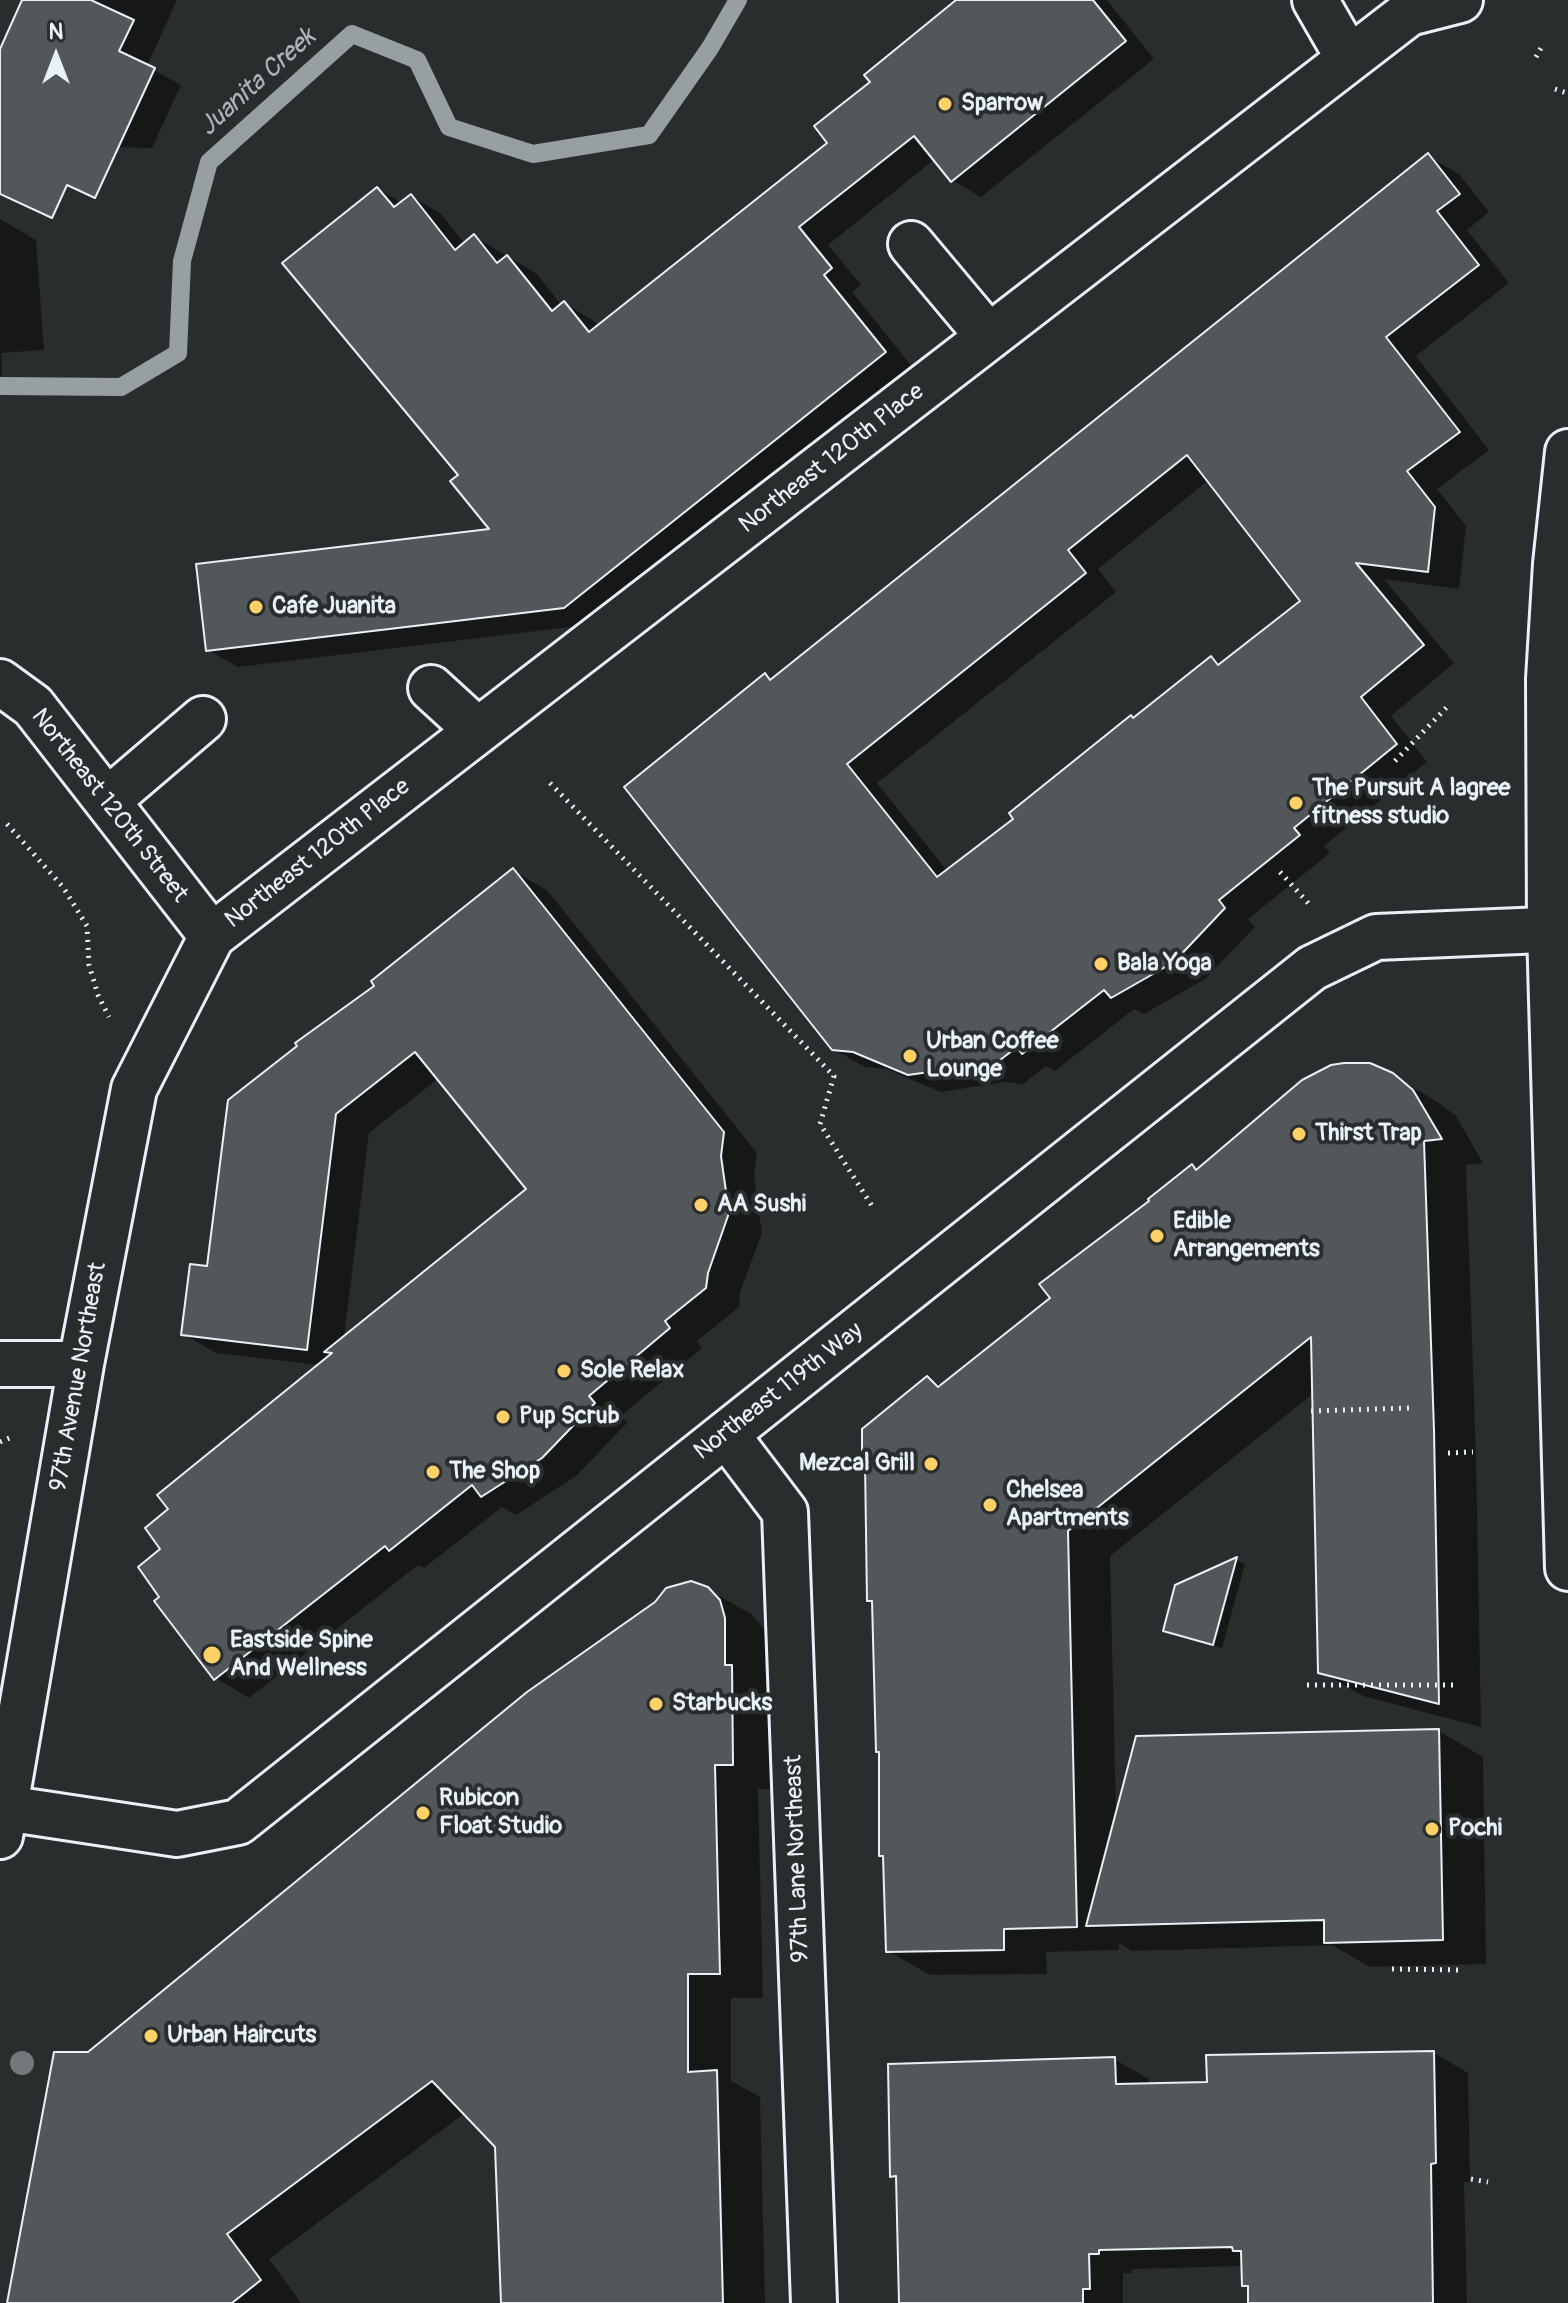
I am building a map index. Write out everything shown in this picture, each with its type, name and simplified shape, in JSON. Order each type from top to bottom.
[{"type":"street","points":[[1315,0],[1349,59]]},
{"type":"street","name":"Northeast 120th Place","points":[[212,936],[1409,13],[1460,0]]},
{"type":"street","points":[[911,244],[989,337]]},
{"type":"street","points":[[1568,452],[1562,565],[1549,679],[1559,929],[1568,1568]]},
{"type":"street","name":"Northeast 120th Street","points":[[0,682],[33,706],[212,936]]},
{"type":"street","points":[[431,688],[478,731]]},
{"type":"street","points":[[107,801],[203,719]]},
{"type":"street","name":"Northeast 119th Way","points":[[1,1827],[177,1834],[238,1822],[1312,968],[1376,937],[1559,929]]},
{"type":"street","name":"97th Avenue Northeast","points":[[1,1827],[15,1651],[81,1364],[134,1089],[212,936]]},
{"type":"street","points":[[0,1364],[81,1364]]},
{"type":"street","name":"97th Lane Northeast","points":[[726,1434],[785,1512],[814,2303]]},
{"type":"path","points":[[1536,57],[1541,48]]},
{"type":"path","points":[[1555,89],[1567,93]]},
{"type":"path","points":[[1395,761],[1447,707]]},
{"type":"path","points":[[550,783],[834,1076],[820,1124],[872,1206]]},
{"type":"path","points":[[7,824],[63,887],[87,926],[89,965],[98,995],[111,1022]]},
{"type":"path","points":[[1280,872],[1309,904]]},
{"type":"path","points":[[1311,1411],[1410,1408]]},
{"type":"path","points":[[1448,1453],[1473,1452]]},
{"type":"path","points":[[1307,1685],[1455,1685]]},
{"type":"path","points":[[1392,1969],[1464,1970]]},
{"type":"path","points":[[1471,2179],[1488,2182]]},
{"type":"building","points":[[22,0],[91,0],[134,20],[119,51],[155,68],[95,198],[67,185],[52,218],[0,194],[0,49]]},
{"type":"building","points":[[956,0],[1093,0],[1126,41],[951,182],[914,136],[799,227],[832,268],[824,275],[886,352],[564,608],[206,651],[196,564],[489,529],[450,481],[458,475],[282,263],[377,187],[394,207],[411,194],[455,250],[474,234],[497,263],[507,255],[552,311],[564,301],[589,332],[827,143],[814,126],[870,82],[864,75]]},
{"type":"building","points":[[1428,153],[1460,194],[1437,211],[1479,265],[1386,337],[1460,432],[1407,471],[1435,507],[1428,572],[1356,563],[1424,645],[1361,697],[1397,744],[1294,828],[1300,835],[1219,900],[1225,908],[1174,962],[1111,998],[1104,990],[1022,1054],[1017,1047],[991,1067],[972,1066],[908,1075],[853,1052],[832,1050],[624,787],[765,673],[770,680]],"holes":[[[1187,455],[1300,601],[1218,665],[1211,656],[1133,718],[1131,715],[1009,813],[1013,819],[937,877],[847,764],[1086,573],[1068,550]]]},
{"type":"building","points":[[513,868],[724,1132],[721,1156],[729,1213],[708,1273],[706,1288],[665,1321],[670,1328],[589,1396],[595,1403],[542,1458],[481,1497],[472,1485],[389,1551],[385,1546],[214,1680],[154,1601],[159,1597],[138,1567],[160,1549],[145,1528],[168,1509],[157,1495],[332,1353],[324,1352],[526,1189],[415,1052],[336,1114],[307,1350],[181,1335],[190,1264],[207,1266],[228,1100],[297,1046],[295,1043],[374,986],[371,981]]},
{"type":"building","name":"Chelsea Apartments","points":[[1370,1063],[1393,1073],[1413,1090],[1442,1139],[1424,1141],[1439,1704],[1318,1673],[1311,1337],[1068,1531],[1077,1927],[1004,1929],[1004,1950],[886,1952],[883,1856],[879,1856],[879,1752],[876,1752],[872,1601],[867,1601],[862,1429],[927,1376],[938,1387],[1050,1298],[1039,1284],[1149,1201],[1192,1164],[1196,1170],[1302,1080],[1331,1065]]},
{"type":"building","points":[[1237,1557],[1213,1645],[1163,1631],[1175,1585]]},
{"type":"building","points":[[691,1581],[708,1587],[720,1600],[725,1618],[725,1665],[732,1665],[733,1765],[715,1765],[720,1974],[688,1974],[688,2072],[717,2070],[723,2303],[501,2303],[495,2147],[432,2081],[227,2234],[261,2280],[232,2303],[7,2303],[54,2052],[88,2052],[527,1692],[655,1602],[666,1588]]},
{"type":"building","points":[[1439,1729],[1443,1940],[1324,1943],[1324,1920],[1086,1926],[1136,1736]]},
{"type":"building","points":[[1434,2051],[1436,2163],[1431,2164],[1433,2303],[1248,2303],[1248,2286],[1242,2286],[1241,2251],[1233,2251],[1232,2247],[1099,2250],[1099,2254],[1089,2254],[1090,2289],[1083,2289],[1083,2303],[899,2303],[896,2176],[890,2177],[888,2064],[1115,2057],[1116,2084],[1207,2082],[1206,2055]]},
{"type":"waterway","name":"Juanita Creek","points":[[0,386],[121,387],[178,353],[182,261],[209,162],[352,34],[417,60],[449,127],[533,154],[649,135],[710,48],[738,0]]},
{"type":"place","name":"Sparrow","points":[[945,104]]},
{"type":"place","name":"Cafe Juanita","points":[[256,607]]},
{"type":"place","name":"The Pursuit A lagree fitness studio","points":[[1296,803]]},
{"type":"place","name":"Bala Yoga","points":[[1101,964]]},
{"type":"place","name":"Urban Coffee Lounge","points":[[910,1056]]},
{"type":"place","name":"Thirst Trap","points":[[1299,1134]]},
{"type":"place","name":"AA Sushi","points":[[701,1205]]},
{"type":"place","name":"Edible Arrangements","points":[[1157,1236]]},
{"type":"place","name":"Sole Relax","points":[[564,1371]]},
{"type":"place","name":"Pup Scrub","points":[[503,1417]]},
{"type":"place","name":"Mezcal Grill","points":[[931,1464]]},
{"type":"place","name":"The Shop","points":[[433,1472]]},
{"type":"place","name":"Chelsea Apartments","points":[[990,1505]]},
{"type":"place","name":"Eastside Spine And Wellness","points":[[212,1655]]},
{"type":"place","name":"Starbucks","points":[[656,1704]]},
{"type":"place","name":"Rubicon Float Studio","points":[[423,1813]]},
{"type":"place","name":"Pochi","points":[[1432,1829]]},
{"type":"place","name":"Urban Haircuts","points":[[151,2036]]}]
